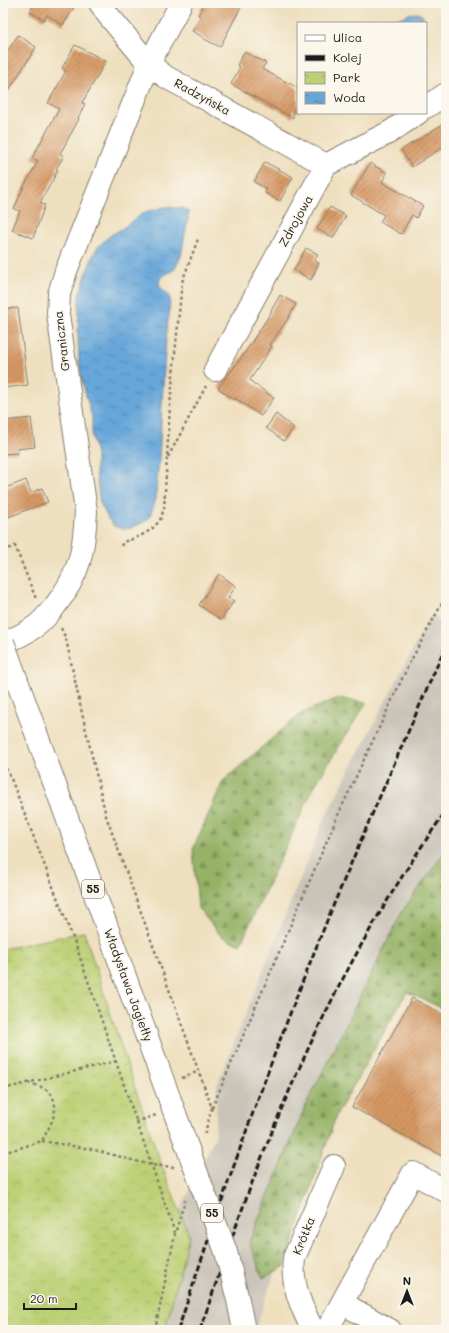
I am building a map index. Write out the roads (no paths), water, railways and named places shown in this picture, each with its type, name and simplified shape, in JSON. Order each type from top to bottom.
[{"type":"street","name":"Radzyńska","points":[[100,3],[108,15],[149,64],[166,77],[326,165]]},
{"type":"street","name":"Graniczna","points":[[3,643],[17,638],[37,626],[48,615],[63,596],[72,580],[81,557],[85,537],[86,511],[58,314],[59,294],[66,272],[149,64],[181,3]]},
{"type":"street","points":[[427,106],[446,94]]},
{"type":"street","points":[[326,165],[390,132],[417,114]]},
{"type":"street","name":"Zdrojowa","points":[[215,370],[326,165]]},
{"type":"street","name":"Władysława Jagiełły","points":[[3,643],[165,1106],[226,1252],[244,1330]]},
{"type":"street","name":"Krótka","points":[[313,1330],[302,1310],[294,1285],[294,1258],[334,1166]]},
{"type":"street","points":[[327,1330],[414,1173],[446,1191]]},
{"type":"street","points":[[342,1303],[390,1330]]},
{"type":"water","points":[[418,13],[423,16],[424,22],[390,22],[409,14]]},
{"type":"water","points":[[165,207],[182,208],[189,212],[181,256],[175,269],[160,278],[159,284],[170,296],[155,503],[149,518],[131,528],[123,529],[114,526],[100,503],[96,474],[96,455],[92,436],[92,417],[82,381],[79,361],[79,295],[97,248],[111,235],[145,212]]},
{"type":"railway","points":[[178,1330],[238,1153],[304,978],[446,645]]},
{"type":"railway","points":[[200,1330],[254,1177],[278,1117],[324,1015],[381,911],[446,811]]}]
